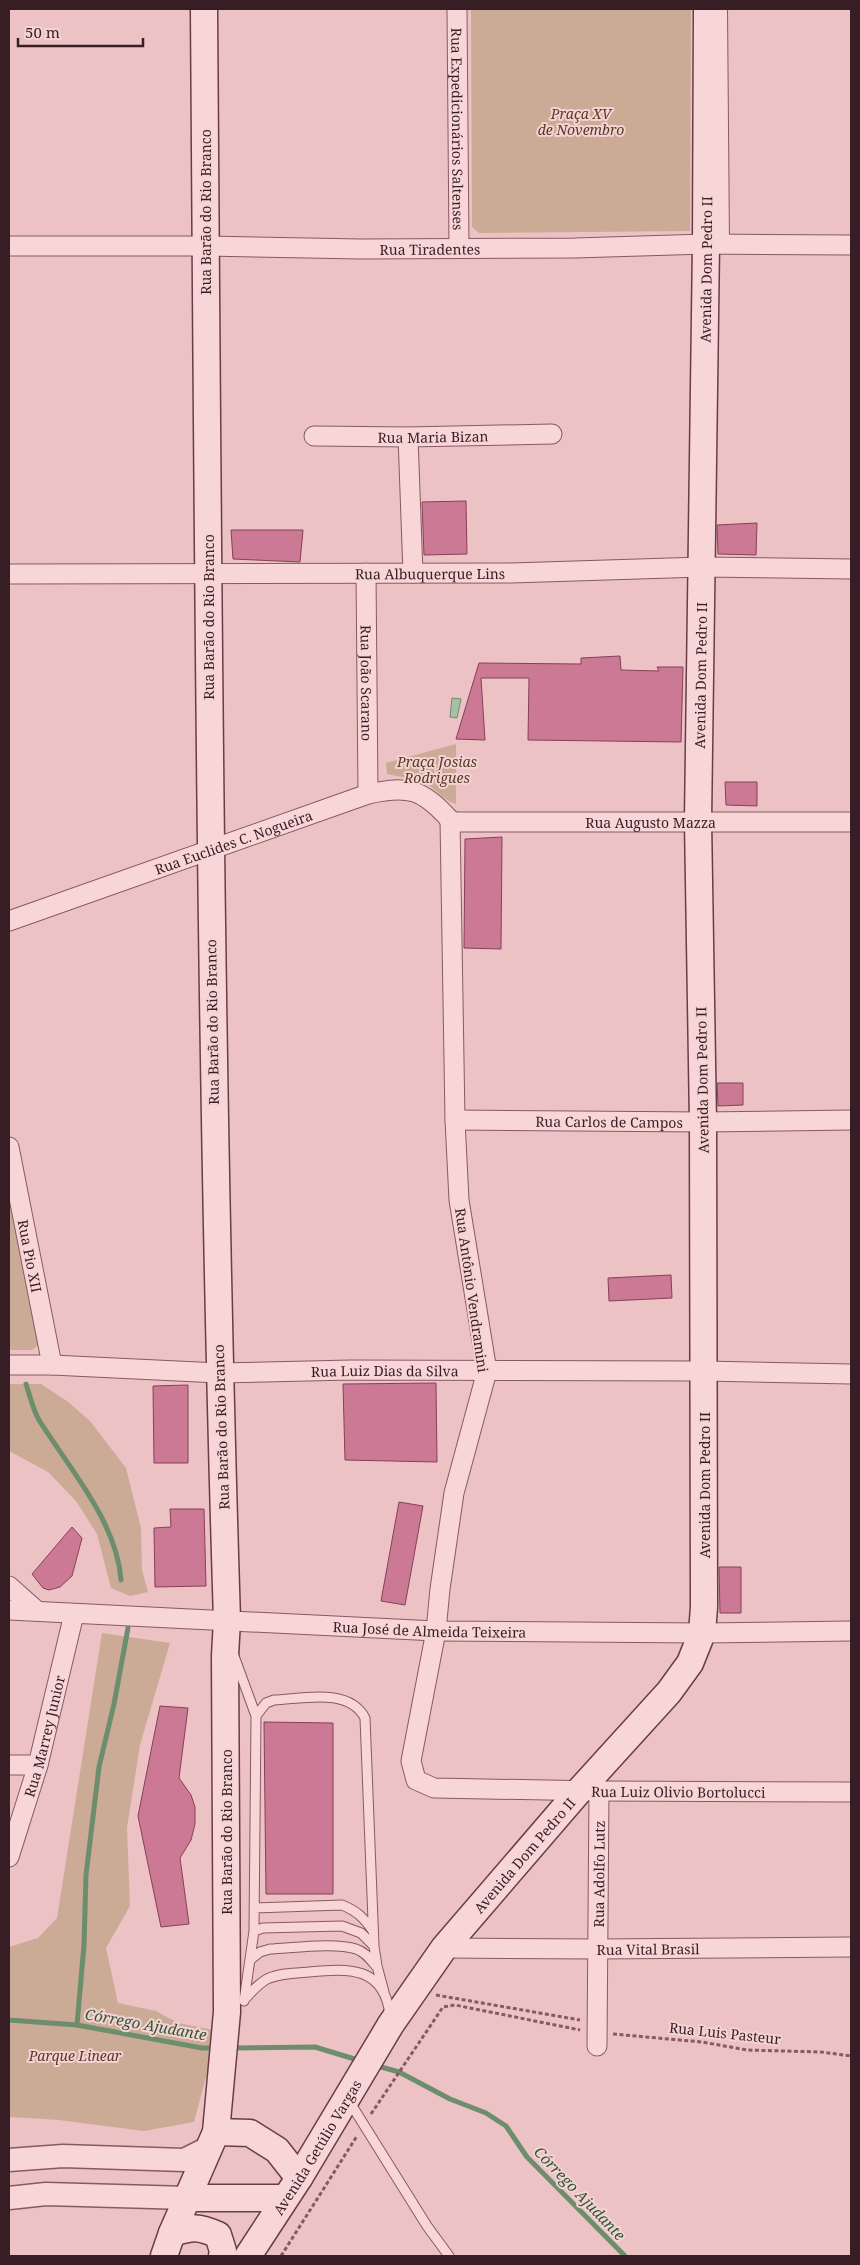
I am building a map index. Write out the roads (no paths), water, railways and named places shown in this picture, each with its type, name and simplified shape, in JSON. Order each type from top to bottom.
[{"type":"main road","name":"Rua Barão do Rio Branco","points":[[204,9],[210,851],[219,1372],[226,1626],[227,2012],[224,2031]]},
{"type":"main road","name":"Avenida Dom Pedro II","points":[[387,2031],[412,1991],[444,1948],[589,1791],[669,1692],[690,1663],[702,1633],[704,1607],[703,1122],[698,821],[702,568],[714,244],[707,9]]},
{"type":"main road","points":[[224,2031],[222,2071],[209,2164],[214,2176],[236,2198]]},
{"type":"main road","name":"Avenida Getúlio Vargas","points":[[248,2256],[348,2098],[387,2031]]},
{"type":"main road","points":[[188,2198],[236,2198],[292,2188],[277,2150],[250,2133],[213,2140]]},
{"type":"main road","points":[[168,2245],[213,2140]]},
{"type":"main road","points":[[168,2245],[194,2227],[204,2229],[218,2235],[223,2251],[222,2256]]},
{"type":"street","name":"Rua Expedicionários Saltenses","points":[[457,9],[459,248]]},
{"type":"street","points":[[714,244],[720,9]]},
{"type":"street","name":"Rua Tiradentes","points":[[9,246],[575,248],[714,244],[851,245]]},
{"type":"street","name":"Rua Maria Bizan","points":[[314,436],[408,437],[552,434]]},
{"type":"street","points":[[408,437],[413,573]]},
{"type":"street","name":"Rua Albuquerque Lins","points":[[9,574],[511,573],[702,568],[851,569]]},
{"type":"street","name":"Rua João Scarano","points":[[366,573],[368,794]]},
{"type":"street","name":"Rua Euclides C. Nogueira","points":[[9,921],[368,794],[394,788],[418,793],[435,802],[450,820]]},
{"type":"street","name":"Rua Augusto Mazza","points":[[450,820],[455,822],[851,822]]},
{"type":"street","name":"Rua Antônio Vendramini","points":[[416,1780],[411,1761],[436,1631],[454,1493],[487,1371],[459,1200],[455,1120],[450,820]]},
{"type":"street","name":"Rua Carlos de Campos","points":[[455,1120],[703,1122],[851,1120]]},
{"type":"street","name":"Rua Pio XII","points":[[9,1147],[52,1365]]},
{"type":"street","name":"Rua Luiz Dias da Silva","points":[[9,1365],[219,1372],[704,1370],[851,1374]]},
{"type":"street","points":[[9,1586],[36,1610]]},
{"type":"street","name":"Rua José de Almeida Teixeira","points":[[9,1610],[36,1610],[226,1626],[436,1631],[702,1633],[851,1631]]},
{"type":"street","name":"Rua Marrey Junior","points":[[9,1857],[38,1765],[74,1614]]},
{"type":"street","points":[[9,1766],[38,1765]]},
{"type":"street","name":"Rua Luiz Olivio Bortolucci","points":[[416,1780],[434,1788],[589,1791],[851,1792]]},
{"type":"street","name":"Rua Adolfo Lutz","points":[[589,1791],[597,1949],[597,2040]]},
{"type":"street","name":"Rua Vital Brasil","points":[[444,1948],[851,1947]]},
{"type":"street","points":[[9,2160],[63,2156],[184,2160],[213,2140]]},
{"type":"street","points":[[9,2198],[56,2194],[188,2198]]},
{"type":"lane","points":[[226,1626],[256,1716],[254,1931],[244,2001]]},
{"type":"lane","points":[[256,1716],[266,1703],[274,1700],[336,1697],[355,1705],[362,1711],[365,1718],[374,1946],[376,1966],[389,2004],[387,2031]]},
{"type":"lane","points":[[254,1908],[342,1905],[355,1910],[363,1916],[374,1931]]},
{"type":"lane","points":[[254,1931],[263,1928],[342,1926],[361,1933],[374,1946]]},
{"type":"lane","points":[[250,1960],[260,1952],[270,1949],[341,1947],[356,1949],[367,1955],[376,1966]]},
{"type":"lane","points":[[224,2031],[244,2001],[265,1980],[276,1975],[342,1968],[355,1970],[364,1974],[384,1992]]},
{"type":"lane","points":[[348,2098],[427,2226],[448,2256]]},
{"type":"waterway","points":[[26,1384],[39,1420],[90,1496],[111,1537],[118,1558],[121,1580]]},
{"type":"waterway","points":[[77,2025],[84,1945],[86,1875],[99,1767],[114,1704],[128,1628]]},
{"type":"waterway","name":"Córrego Ajudante","points":[[9,2020],[77,2025],[202,2048],[216,2048]]},
{"type":"waterway","name":"Córrego Ajudante","points":[[232,2048],[315,2047],[361,2061]]},
{"type":"waterway","name":"Córrego Ajudante","points":[[374,2065],[399,2072],[450,2099],[486,2113],[506,2126],[527,2157],[625,2256]]},
{"type":"park label","name":"Praça XV de Novembro","points":[[581,122]]},
{"type":"park label","name":"Praça Josias Rodrigues","points":[[437,770]]},
{"type":"park label","name":"Parque Linear","points":[[75,2055]]}]
